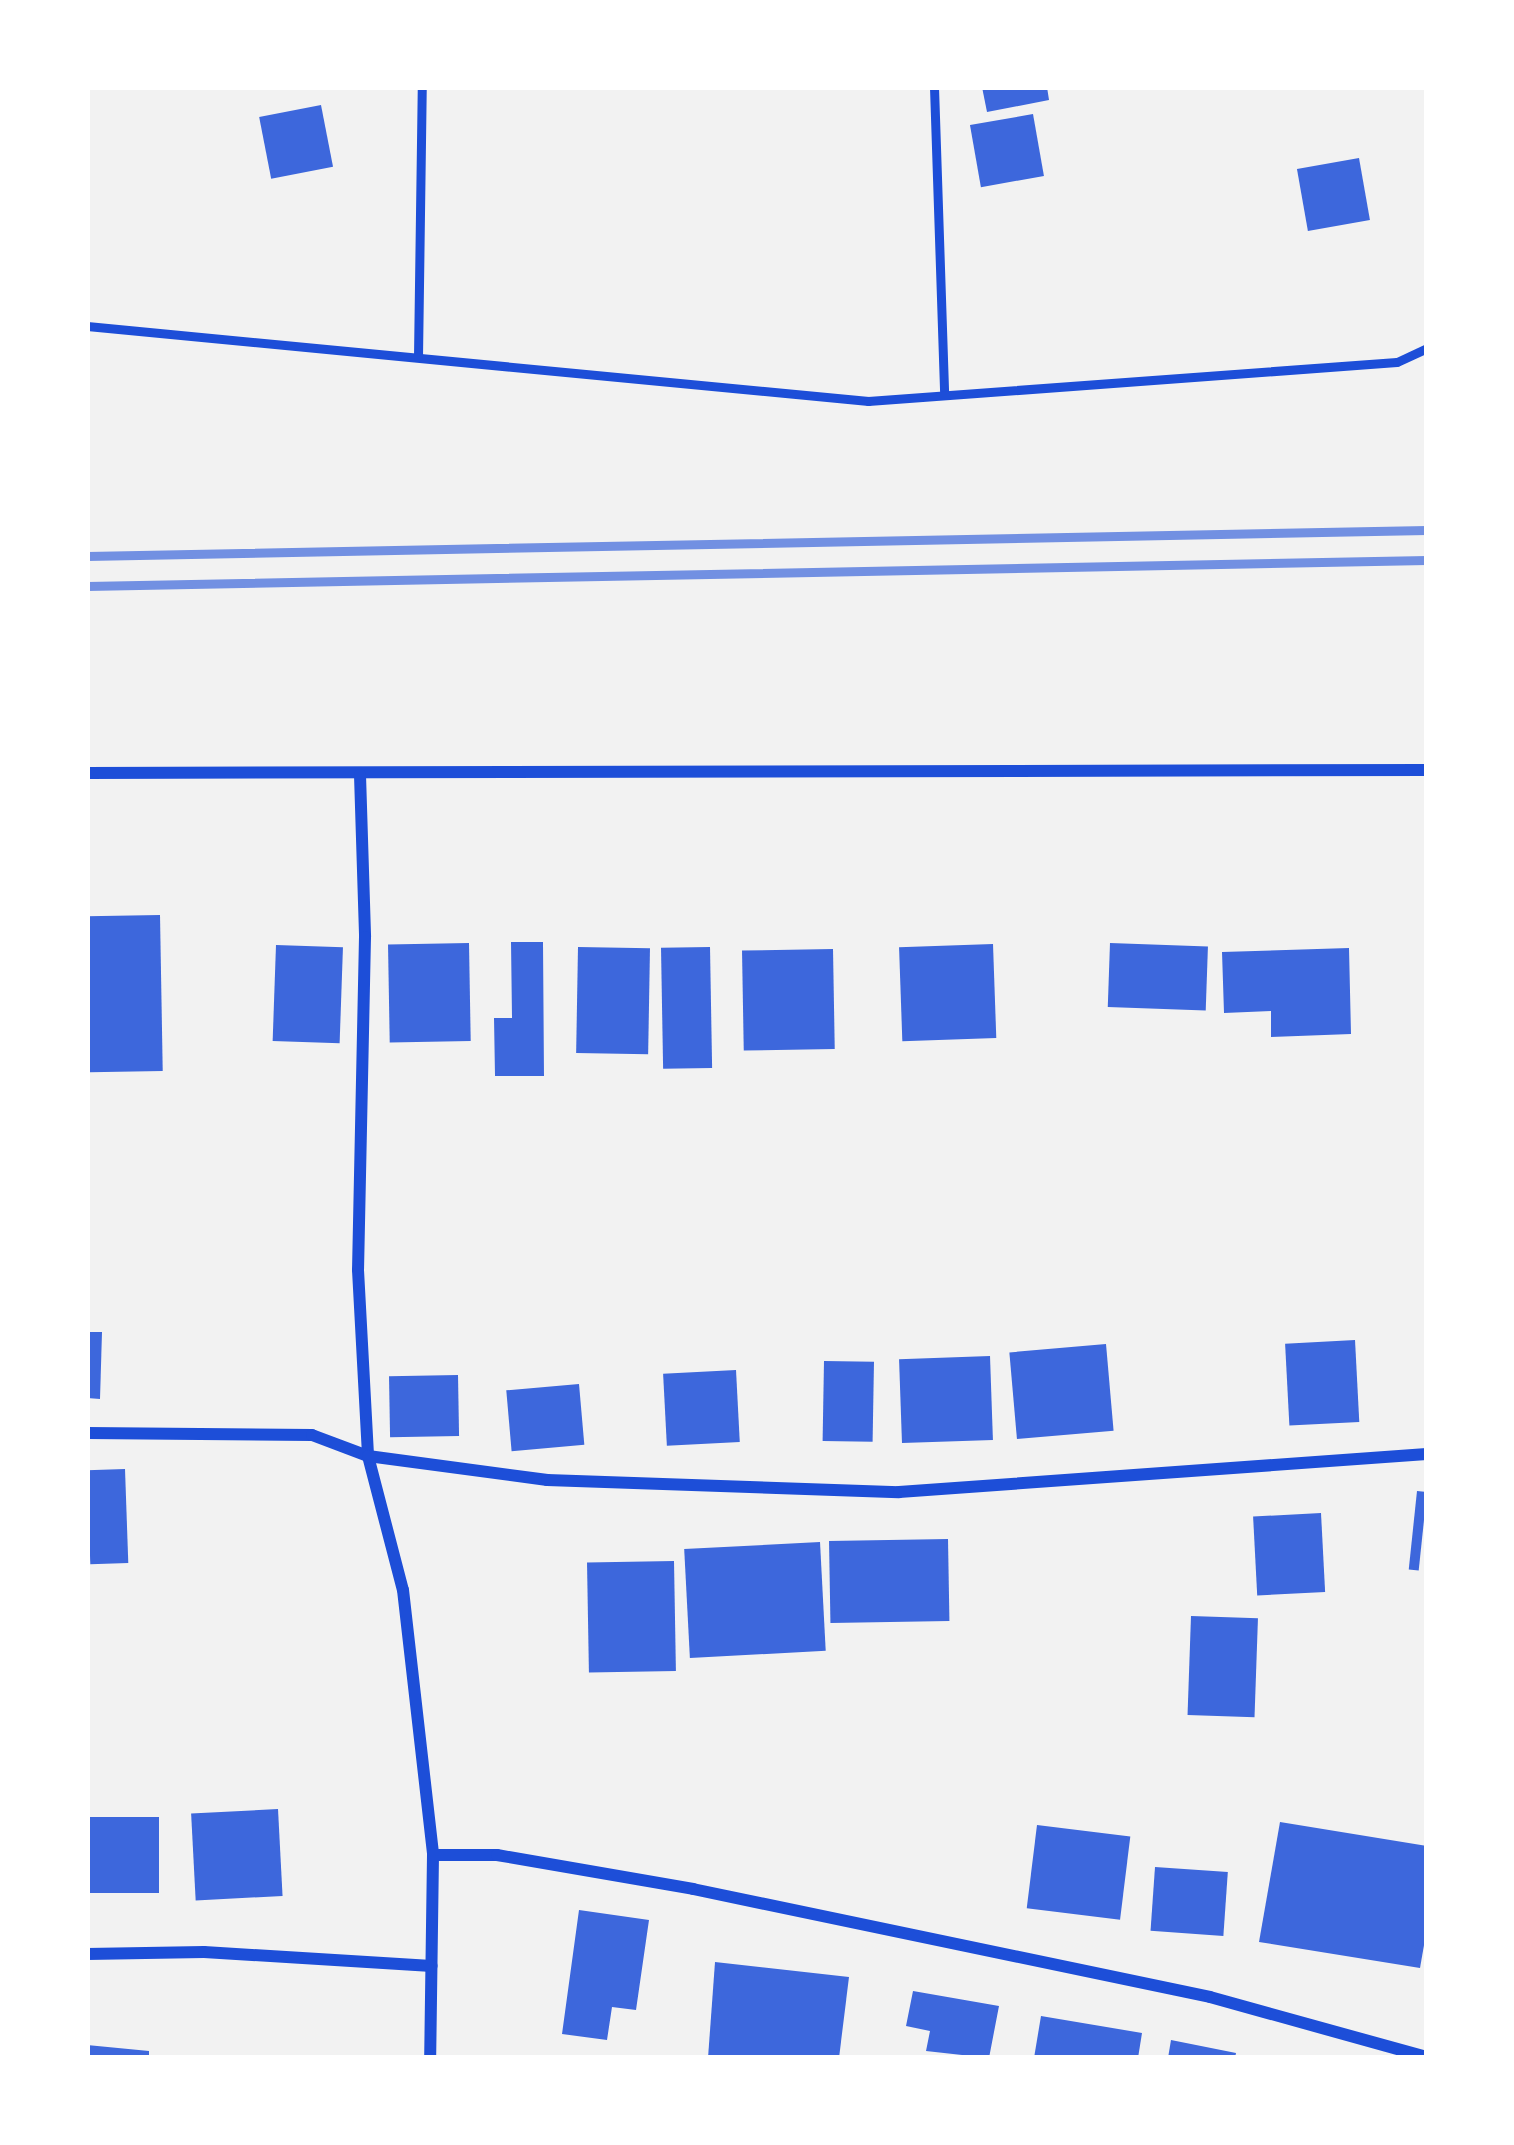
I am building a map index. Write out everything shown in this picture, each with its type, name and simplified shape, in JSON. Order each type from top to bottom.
[{"type":"street","points":[[87,773],[1427,770]]},
{"type":"street","points":[[360,775],[365,938],[358,1270],[368,1456],[403,1590],[433,1855],[430,2058]]},
{"type":"street","points":[[87,1433],[313,1435],[368,1456],[547,1480],[899,1492],[1427,1454]]},
{"type":"street","points":[[433,1855],[497,1856],[693,1889],[1210,1997],[1420,2057]]},
{"type":"street","points":[[87,1954],[204,1952],[432,1966]]},
{"type":"lane","points":[[418,357],[422,87]]},
{"type":"lane","points":[[934,87],[944,395]]},
{"type":"lane","points":[[87,326],[868,401],[1397,362],[1427,349]]},
{"type":"building","points":[[982,87],[1047,87],[1049,100],[987,112]]},
{"type":"building","points":[[321,105],[333,167],[271,179],[259,117]]},
{"type":"building","points":[[1033,114],[1044,176],[981,187],[970,125]]},
{"type":"building","points":[[1359,158],[1370,220],[1308,231],[1297,169]]},
{"type":"building","points":[[160,915],[163,1071],[90,1072],[87,916]]},
{"type":"building","points":[[511,942],[543,942],[544,1076],[495,1076],[494,1018],[512,1018]]},
{"type":"building","points":[[469,943],[471,1041],[390,1042],[388,944]]},
{"type":"building","points":[[1110,943],[1208,946],[1206,1010],[1108,1007]]},
{"type":"building","points":[[993,944],[996,1038],[902,1041],[899,947]]},
{"type":"building","points":[[276,945],[343,947],[340,1043],[273,1041]]},
{"type":"building","points":[[578,947],[650,948],[648,1054],[576,1053]]},
{"type":"building","points":[[710,947],[712,1068],[663,1069],[661,948]]},
{"type":"building","points":[[1349,948],[1351,1034],[1271,1037],[1271,1011],[1224,1013],[1222,952]]},
{"type":"building","points":[[833,949],[835,1049],[744,1051],[742,951]]},
{"type":"building","points":[[87,1332],[102,1332],[100,1399],[87,1398]]},
{"type":"building","points":[[1355,1340],[1359,1422],[1289,1426],[1285,1344]]},
{"type":"building","points":[[1106,1344],[1114,1431],[1017,1439],[1009,1352]]},
{"type":"building","points":[[990,1356],[993,1440],[902,1443],[899,1359]]},
{"type":"building","points":[[824,1361],[874,1362],[873,1442],[823,1441]]},
{"type":"building","points":[[736,1370],[740,1442],[667,1446],[663,1374]]},
{"type":"building","points":[[458,1375],[459,1436],[390,1437],[389,1376]]},
{"type":"building","points":[[579,1384],[584,1445],[512,1451],[506,1390]]},
{"type":"building","points":[[125,1469],[128,1563],[90,1564],[87,1470]]},
{"type":"building","points":[[1417,1491],[1427,1492],[1419,1571],[1409,1570]]},
{"type":"building","points":[[1321,1513],[1325,1592],[1257,1595],[1253,1517]]},
{"type":"building","points":[[948,1539],[949,1621],[830,1623],[829,1541]]},
{"type":"building","points":[[820,1542],[826,1651],[690,1658],[684,1549]]},
{"type":"building","points":[[674,1561],[676,1671],[589,1673],[587,1563]]},
{"type":"building","points":[[1191,1616],[1258,1618],[1255,1717],[1188,1715]]},
{"type":"building","points":[[278,1809],[283,1896],[196,1900],[191,1814]]},
{"type":"building","points":[[87,1817],[159,1817],[159,1893],[87,1893]]},
{"type":"building","points":[[1280,1822],[1427,1846],[1427,1928],[1420,1968],[1259,1942]]},
{"type":"building","points":[[1037,1825],[1130,1836],[1120,1920],[1027,1908]]},
{"type":"building","points":[[1155,1867],[1228,1872],[1223,1936],[1151,1931]]},
{"type":"building","points":[[579,1910],[649,1920],[636,2010],[612,2007],[607,2040],[562,2034]]},
{"type":"building","points":[[715,1962],[849,1977],[839,2058],[708,2058]]},
{"type":"building","points":[[913,1991],[999,2006],[989,2058],[926,2051],[930,2031],[906,2026]]},
{"type":"building","points":[[1041,2016],[1142,2033],[1138,2058],[1034,2058]]},
{"type":"building","points":[[1171,2040],[1236,2053],[1235,2058],[1168,2058]]},
{"type":"building","points":[[87,2045],[149,2051],[149,2058],[87,2058]]},
{"type":"railway","points":[[87,556],[1427,530]]},
{"type":"railway","points":[[87,586],[1427,560]]}]
